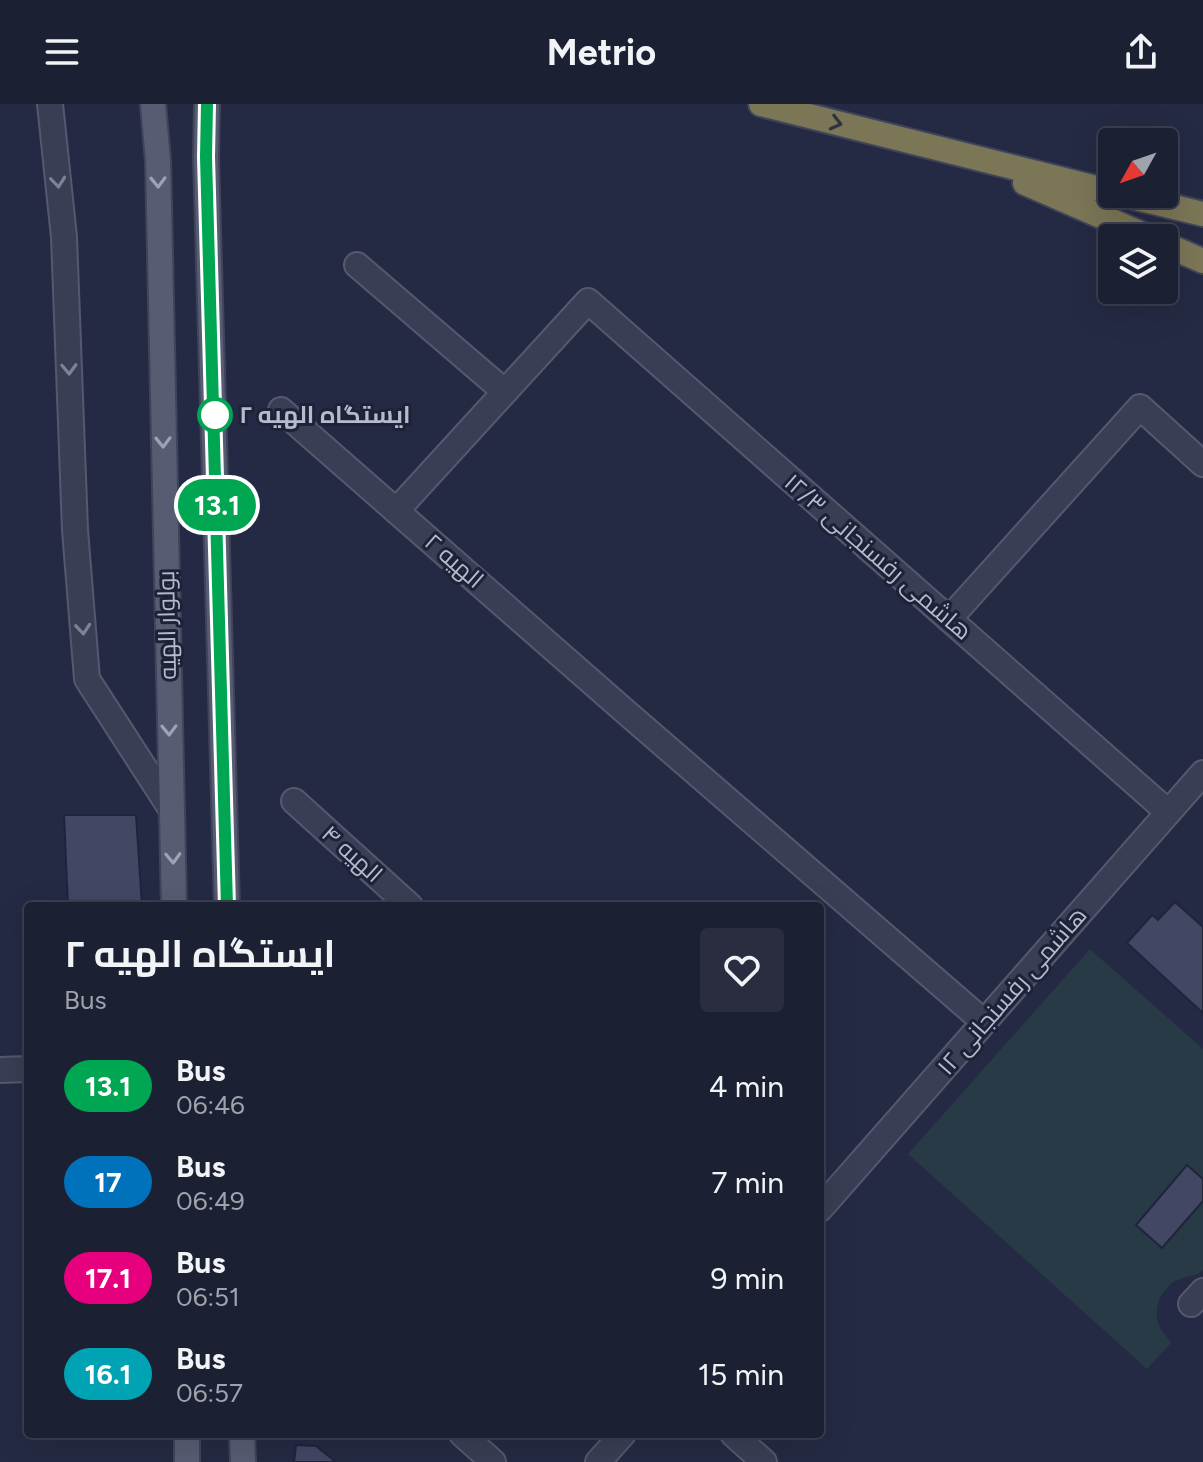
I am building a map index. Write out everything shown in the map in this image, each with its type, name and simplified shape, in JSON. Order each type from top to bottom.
[{"type":"highway","points":[[761,104],[1098,189]]},
{"type":"highway","points":[[965,156],[1119,224]]},
{"type":"highway","points":[[1178,208],[1203,214]]},
{"type":"highway","points":[[1178,250],[1203,261]]},
{"type":"main road","name":"بولوار الهیه","points":[[153,104],[158,177],[174,902]]},
{"type":"main road","points":[[207,104],[227,902]]},
{"type":"main road","points":[[187,1438],[187,1462]]},
{"type":"main road","points":[[242,1438],[243,1462]]},
{"type":"street","points":[[50,104],[64,237],[75,530],[87,679],[171,809]]},
{"type":"street","points":[[357,265],[505,392],[396,511]]},
{"type":"street","name":"هاشمی رفسنجانی ۱۲/۳","points":[[505,392],[588,301],[1168,812]]},
{"type":"street","points":[[949,619],[1140,407],[1203,464]]},
{"type":"street","name":"الهیه ۲","points":[[281,410],[984,1022]]},
{"type":"street","name":"هاشمی رفسنجانی ۱۲","points":[[824,1204],[1203,773]]},
{"type":"street","name":"الهیه ۴","points":[[294,801],[406,902]]},
{"type":"street","points":[[0,1070],[24,1069]]},
{"type":"street","points":[[466,1438],[493,1462]]},
{"type":"street","points":[[598,1462],[619,1438]]},
{"type":"street","points":[[737,1438],[764,1462]]},
{"type":"shaded area","points":[[1090,949],[1203,1049],[1203,1270],[1174,1282],[1163,1292],[1158,1306],[1158,1320],[1171,1343],[1147,1369],[908,1154]]},
{"type":"building","points":[[64,815],[136,815],[142,902],[68,902]]},
{"type":"building","points":[[1175,902],[1203,927],[1203,1013],[1127,943],[1152,915],[1158,920]]},
{"type":"building","points":[[1187,1165],[1203,1179],[1203,1201],[1162,1248],[1136,1225]]},
{"type":"building","points":[[296,1445],[316,1446],[336,1462],[294,1462]]},
{"type":"bus line","name":"13.1","points":[[207,104],[227,902]]},
{"type":"place","name":"ایستگاه الهیه ۲","points":[[215,415]]}]
